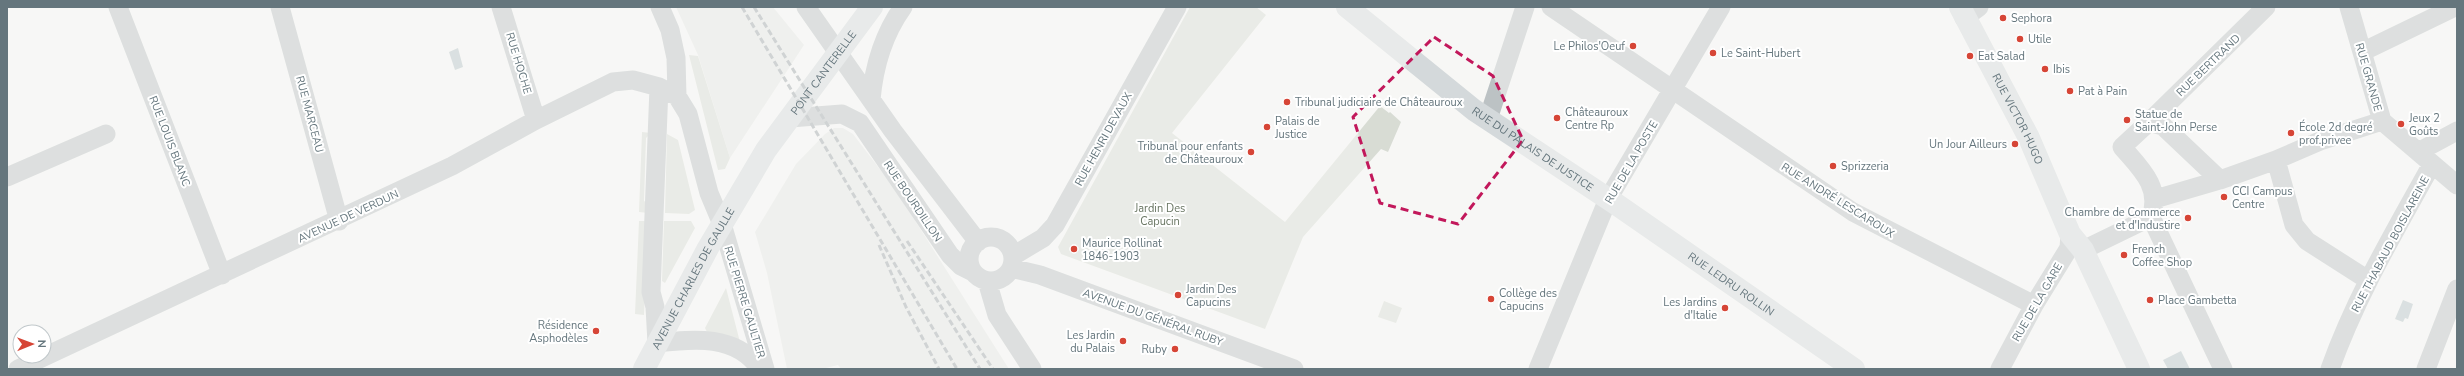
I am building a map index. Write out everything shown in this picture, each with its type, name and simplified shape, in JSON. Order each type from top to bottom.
[{"type":"main road","name":"PONT CANTERELLE","points":[[743,188],[790,118],[872,7]]},
{"type":"main road","name":"RUE DU PALAIS DE JUSTICE","points":[[1347,7],[1433,78],[1488,119],[1608,199]]},
{"type":"main road","name":"RUE VICTOR HUGO","points":[[1968,11],[2077,242]]},
{"type":"main road","name":"AVENUE CHARLES DE GAULLE","points":[[644,369],[743,188]]},
{"type":"main road","name":"RUE LEDRU ROLLIN","points":[[1608,199],[1854,369]]},
{"type":"main road","points":[[2077,242],[2139,369]]},
{"type":"street","name":"RUE LOUIS BLANC","points":[[118,7],[222,275]]},
{"type":"street","name":"RUE MARCEAU","points":[[280,7],[339,221]]},
{"type":"street","name":"RUE HOCHE","points":[[501,7],[536,120]]},
{"type":"street","name":"RUE PIERRE GAULTIER","points":[[660,7],[670,30],[676,58],[677,96],[688,114],[709,193],[722,224],[765,369]]},
{"type":"street","points":[[806,7],[871,100],[978,242]]},
{"type":"street","points":[[871,100],[872,78],[882,45],[903,7]]},
{"type":"street","points":[[1488,119],[1525,7]]},
{"type":"street","name":"RUE ANDRÉ LESCAROUX","points":[[1551,7],[1673,92],[1822,192],[1874,224],[2034,305]]},
{"type":"street","name":"RUE DE LA POSTE","points":[[1538,369],[1608,199],[1673,92],[1721,7]]},
{"type":"street","name":"RUE BERTRAND","points":[[2164,196],[2122,147],[2266,7]]},
{"type":"street","name":"RUE GRANDE","points":[[2349,7],[2382,121],[2457,184]]},
{"type":"street","points":[[2362,52],[2455,7]]},
{"type":"street","name":"RUE HENRI DEVAUX","points":[[1012,262],[1042,238],[1055,225],[1171,10]]},
{"type":"street","name":"AVENUE DE VERDUN","points":[[18,369],[339,221],[452,166],[536,120],[613,82],[633,80],[659,87],[677,96]]},
{"type":"street","points":[[657,343],[655,307],[651,292],[659,87]]},
{"type":"street","name":"PONT CANTERELLE","points":[[790,118],[842,114],[860,123]]},
{"type":"street","points":[[2077,242],[2151,217],[2164,196],[2220,180],[2276,160],[2320,140],[2382,121]]},
{"type":"street","points":[[2149,122],[2163,126],[2220,180]]},
{"type":"street","name":"RUE BOURDILLON","points":[[860,123],[950,255],[960,266],[980,276]]},
{"type":"street","points":[[2425,158],[2457,130]]},
{"type":"street","points":[[7,177],[106,134]]},
{"type":"street","name":"RUE THABAUD BOISLAREINE","points":[[2330,369],[2340,341],[2425,158]]},
{"type":"street","points":[[2276,160],[2294,225],[2307,241],[2368,280]]},
{"type":"street","points":[[2151,217],[2222,369]]},
{"type":"street","points":[[980,276],[1002,278],[1012,262],[1010,249],[1000,239],[984,238],[978,242],[970,256],[970,264],[980,276],[996,315],[1032,369]]},
{"type":"street","name":"RUE DE LA GARE","points":[[2000,369],[2034,305],[2069,248],[2077,242]]},
{"type":"street","name":"AVENUE DU GÉNÉRAL RUBY","points":[[1012,262],[1040,276],[1294,369]]},
{"type":"street","points":[[2426,369],[2457,289]]},
{"type":"street","name":"RUE PIERRE GAULTIER","points":[[657,343],[702,339],[716,341],[742,352],[755,362],[760,369]]},
{"type":"highlighted area","points":[[1434,37],[1493,76],[1523,140],[1458,224],[1380,203],[1353,117]]},
{"type":"shaded area","points":[[676,7],[773,7],[804,45],[730,158],[698,55]]},
{"type":"shaded area","points":[[458,48],[463,67],[455,70],[449,52]]},
{"type":"shaded area","points":[[834,128],[843,128],[853,134],[895,189],[1009,369],[841,369],[838,365],[822,369],[787,369],[767,273],[755,232],[796,164],[825,134]]},
{"type":"shaded area","points":[[2403,300],[2413,304],[2408,319],[2405,318],[2403,322],[2395,319]]},
{"type":"shaded area","points":[[2181,351],[2190,369],[2168,369],[2163,360]]},
{"type":"green space","name":"Jardin Des Capucin","points":[[1190,7],[1256,7],[1266,15],[1172,133],[1285,222],[1380,106],[1389,113],[1390,112],[1401,122],[1388,152],[1381,149],[1303,237],[1265,329],[1061,254],[1058,247]]},
{"type":"green space","points":[[689,55],[698,56],[730,158],[725,169],[718,170]]},
{"type":"green space","points":[[642,132],[651,133],[646,138],[644,201],[649,204],[649,213],[639,212]]},
{"type":"green space","points":[[667,134],[678,140],[695,210],[689,214],[665,213]]},
{"type":"green space","points":[[639,221],[648,221],[644,315],[635,314]]},
{"type":"green space","points":[[664,221],[691,221],[695,228],[665,283],[662,281]]},
{"type":"green space","points":[[726,288],[740,342],[707,332],[705,328]]},
{"type":"green space","points":[[1384,301],[1402,308],[1396,323],[1378,317]]},
{"type":"railway","points":[[742,7],[957,369]]},
{"type":"railway","points":[[754,7],[980,369]]},
{"type":"railway","points":[[907,241],[993,369]]},
{"type":"railway","points":[[879,245],[906,307],[939,369]]},
{"type":"place","name":"Sephora","points":[[2003,18]]},
{"type":"place","name":"Utile","points":[[2020,39]]},
{"type":"place","name":"Le Philos'Oeuf","points":[[1633,46]]},
{"type":"place","name":"Le Saint-Hubert","points":[[1713,53]]},
{"type":"place","name":"Eat Salad","points":[[1970,56]]},
{"type":"place","name":"Ibis","points":[[2045,69]]},
{"type":"place","name":"Pat à Pain","points":[[2070,91]]},
{"type":"place","name":"Tribunal judiciaire de Châteauroux","points":[[1287,102]]},
{"type":"place","name":"Châteauroux Centre Rp","points":[[1557,118]]},
{"type":"place","name":"Statue de Saint-John Perse","points":[[2127,120]]},
{"type":"place","name":"Jeux 2 Goûts","points":[[2401,124]]},
{"type":"place","name":"Palais de Justice","points":[[1267,127]]},
{"type":"place","name":"École 2d degré prof.privee","points":[[2291,133]]},
{"type":"place","name":"Un Jour Ailleurs","points":[[2015,144]]},
{"type":"place","name":"Tribunal pour enfants de Châteauroux","points":[[1251,152]]},
{"type":"place","name":"Sprizzeria","points":[[1833,166]]},
{"type":"place","name":"CCI Campus Centre","points":[[2224,197]]},
{"type":"place","name":"Chambre de Commerce et d'Industire","points":[[2188,218]]},
{"type":"place","name":"Maurice Rollinat 1846-1903","points":[[1074,249]]},
{"type":"place","name":"French Coffee Shop","points":[[2124,255]]},
{"type":"place","name":"Jardin Des Capucins","points":[[1178,295]]},
{"type":"place","name":"Collège des Capucins","points":[[1491,299]]},
{"type":"place","name":"Place Gambetta","points":[[2150,300]]},
{"type":"place","name":"Les Jardins d'Italie","points":[[1725,308]]},
{"type":"place","name":"Résidence Asphodèles","points":[[596,331]]},
{"type":"place","name":"Les Jardin du Palais","points":[[1123,341]]},
{"type":"place","name":"Ruby","points":[[1175,349]]}]
